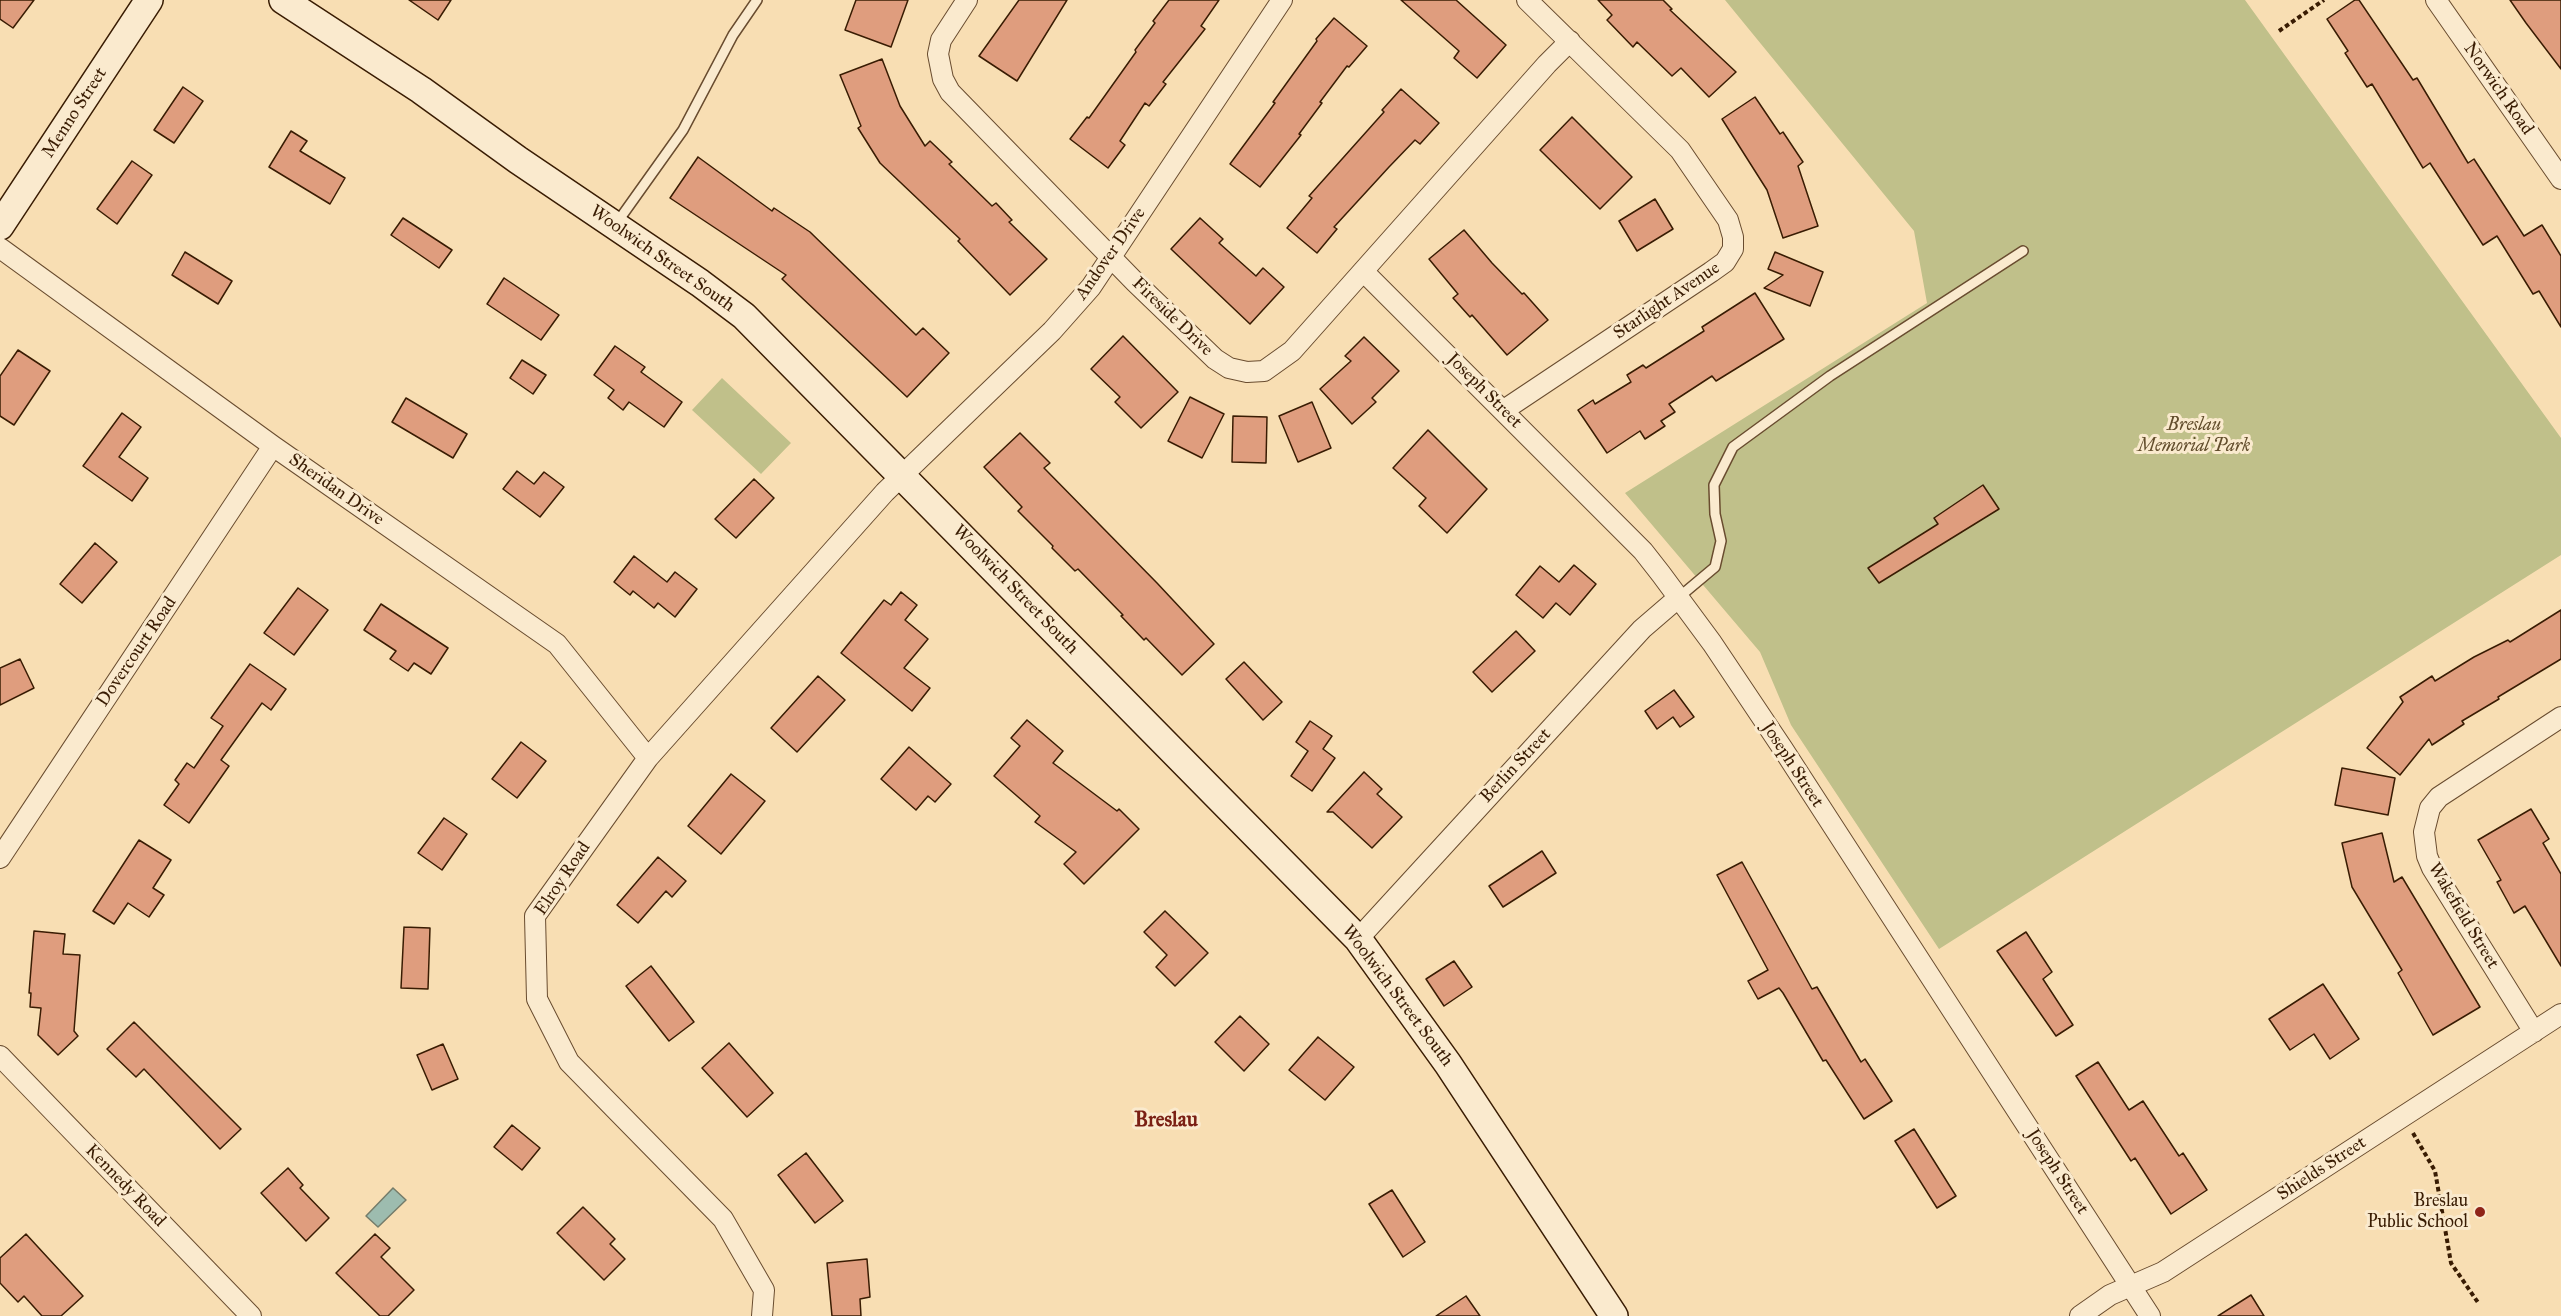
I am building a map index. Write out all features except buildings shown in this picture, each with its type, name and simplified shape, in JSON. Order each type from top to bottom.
[{"type":"street","name":"Menno Street","points":[[0,226],[149,0]]},
{"type":"street","name":"Woolwich Street South","points":[[283,0],[421,90],[700,283],[744,316],[1358,939],[1448,1064],[1614,1316]]},
{"type":"street","name":"Fireside Drive","points":[[967,0],[941,40],[938,54],[943,79],[950,92],[1110,256],[1215,359],[1229,368],[1247,372],[1264,370],[1292,351],[1570,41]]},
{"type":"street","name":"Andover Drive","points":[[902,477],[1052,331],[1091,287],[1282,0]]},
{"type":"street","name":"Starlight Avenue","points":[[1504,410],[1711,272],[1725,262],[1733,249],[1733,237],[1728,220],[1680,150],[1527,0]]},
{"type":"street","name":"Norwich Road","points":[[2436,0],[2560,176]]},
{"type":"street","name":"Sheridan Drive","points":[[0,248],[273,446],[557,644],[648,758]]},
{"type":"street","name":"Joseph Street","points":[[1363,271],[1643,551],[1783,749],[2150,1316]]},
{"type":"street","name":"Dovercourt Road","points":[[0,858],[273,446]]},
{"type":"street","name":"Elroy Road","points":[[762,1316],[764,1290],[723,1218],[569,1062],[537,999],[535,916],[648,758],[885,492],[902,477]]},
{"type":"street","name":"Berlin Street","points":[[1358,939],[1642,629],[1678,598]]},
{"type":"street","name":"Wakefield Street","points":[[2534,1032],[2432,868],[2427,856],[2424,832],[2430,808],[2439,797],[2561,717]]},
{"type":"street","name":"Shields Street","points":[[2079,1316],[2110,1295],[2163,1272],[2561,1014]]},
{"type":"street","name":"Kennedy Road","points":[[0,1056],[251,1316]]},
{"type":"lane","points":[[615,226],[683,130],[733,35],[757,0]]},
{"type":"lane","points":[[1678,598],[1715,567],[1721,541],[1715,513],[1714,484],[1733,447],[1830,376],[2023,251]]},
{"type":"path","points":[[2280,31],[2324,0]]},
{"type":"path","points":[[2413,1133],[2435,1170],[2451,1263],[2479,1304]]},
{"type":"green space","name":"Breslau Memorial Park","points":[[1725,0],[2245,0],[2561,438],[2561,555],[1939,949],[1791,725],[1760,652],[1625,493],[1927,303],[1914,231]]},
{"type":"green space","points":[[722,378],[791,443],[761,474],[692,410]]},
{"type":"shaded area","points":[[393,1188],[406,1200],[378,1227],[366,1216]]},
{"type":"place","name":"Breslau Public School","points":[[2480,1212]]},
{"type":"district","name":"Breslau","points":[[1166,1121]]}]
